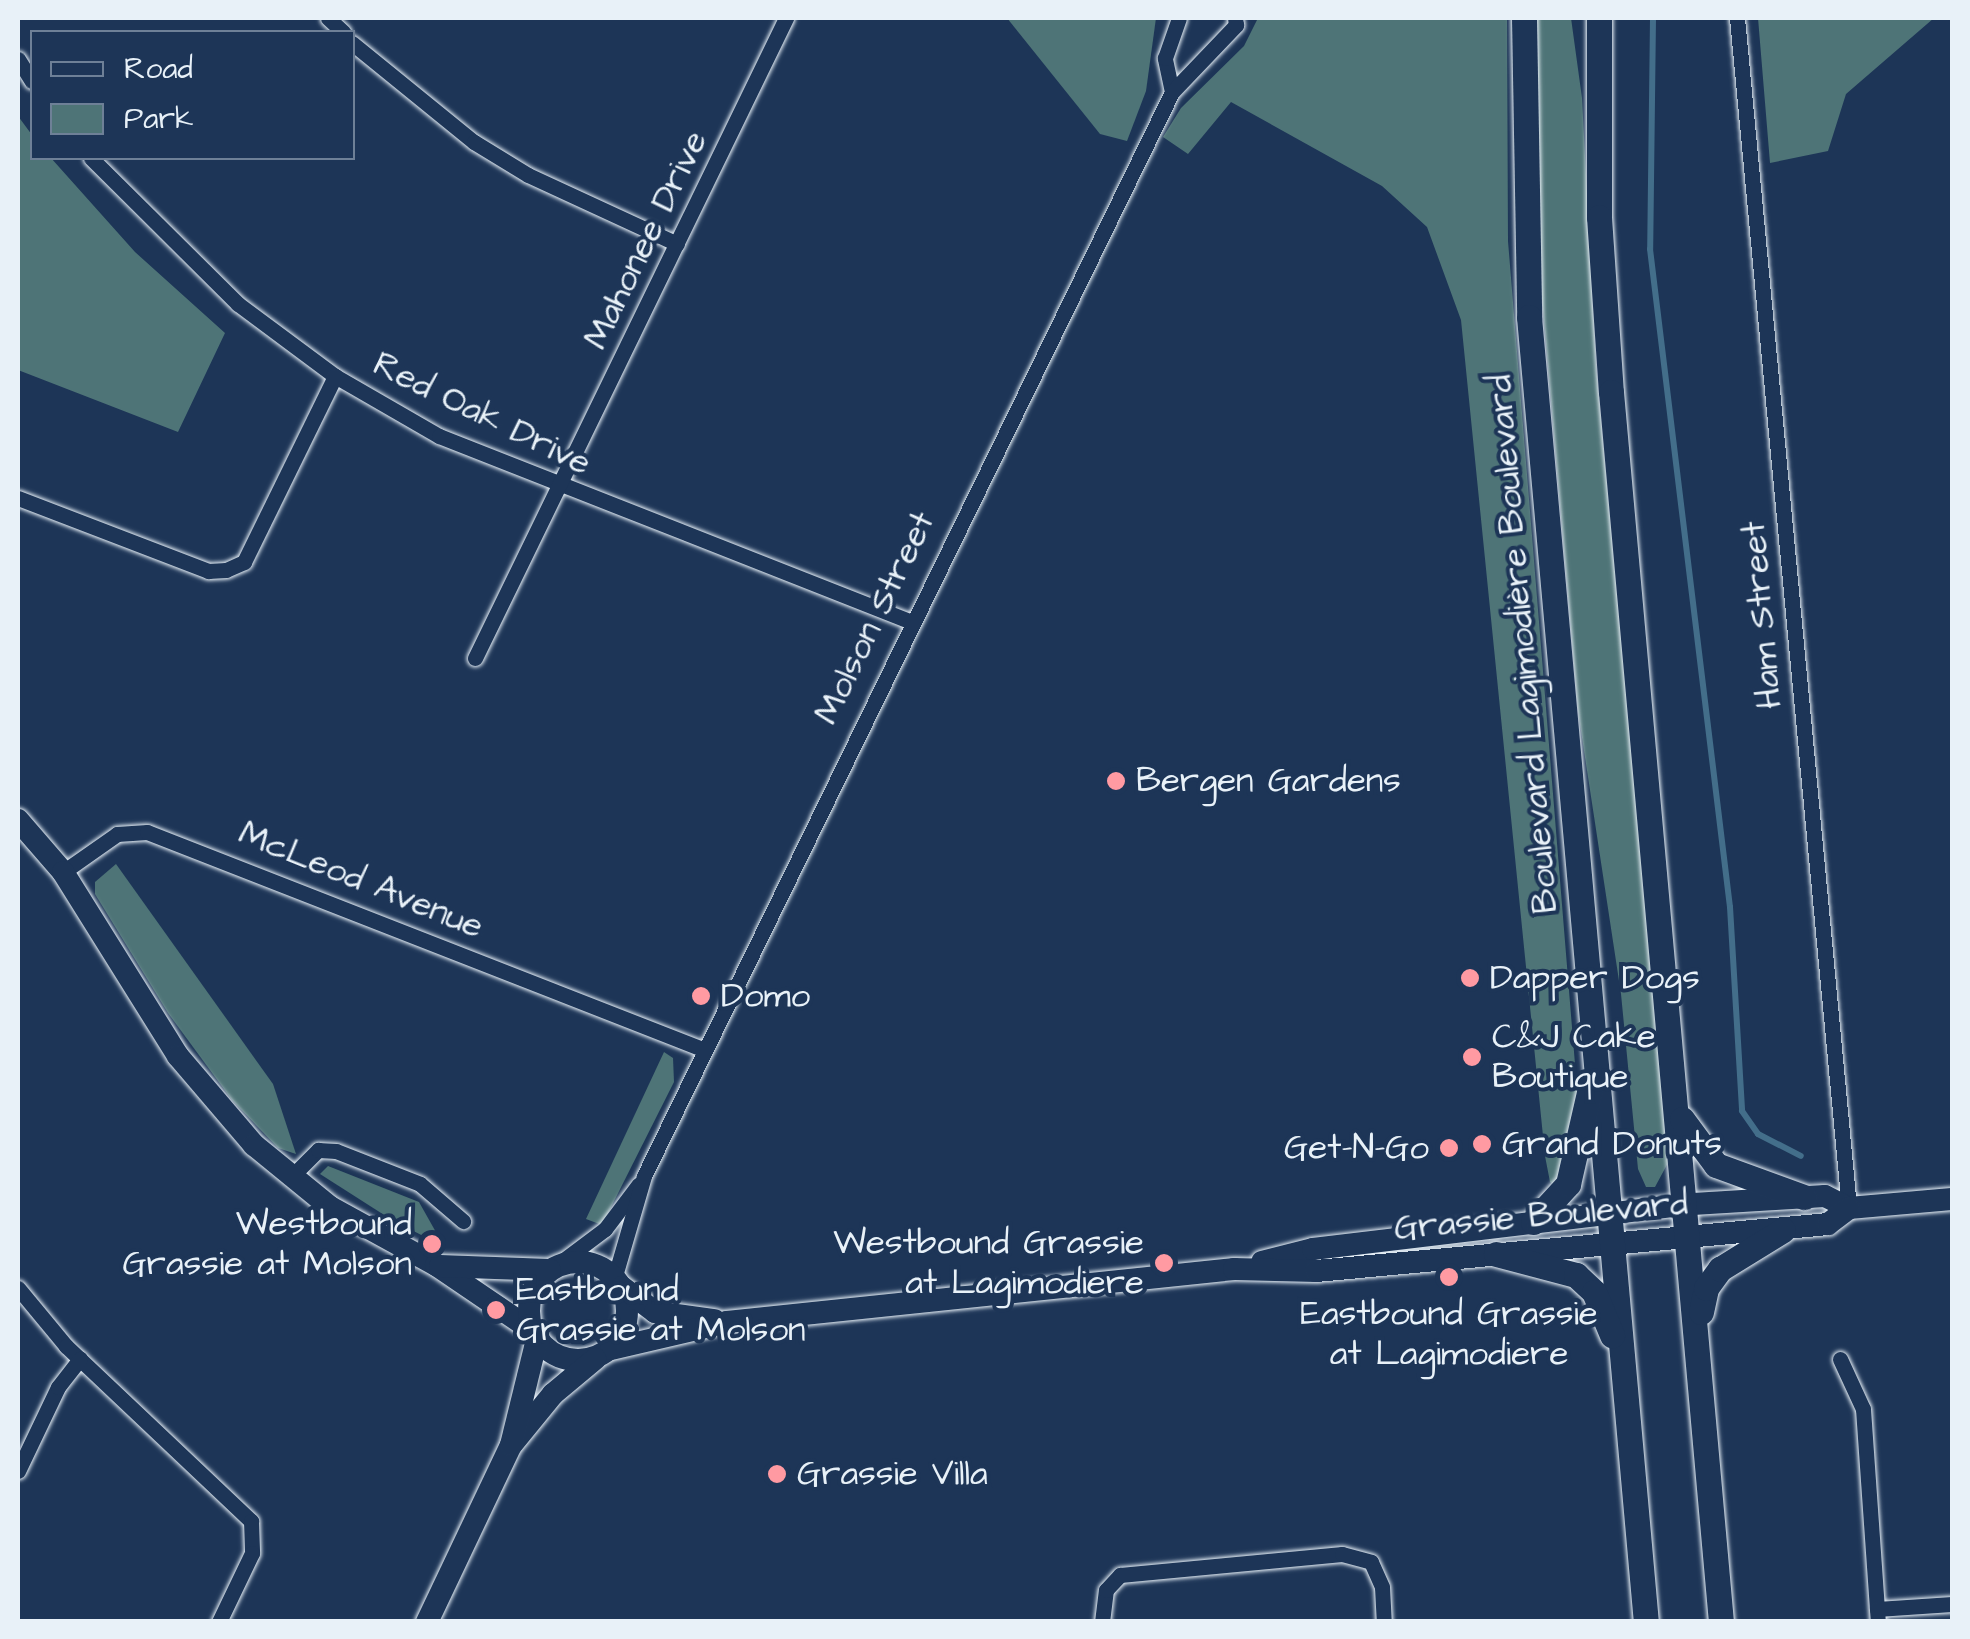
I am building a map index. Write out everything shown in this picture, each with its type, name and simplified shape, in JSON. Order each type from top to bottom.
[{"type":"main road","name":"Boulevard Lagimodière Boulevard","points":[[1524,18],[1528,301],[1646,1622]]},
{"type":"main road","points":[[1598,18],[1599,217],[1610,392],[1721,1622]]},
{"type":"main road","points":[[1534,1222],[1563,1192],[1574,1169],[1597,1049]]},
{"type":"main road","points":[[1675,1095],[1708,1158],[1804,1198]]},
{"type":"main road","points":[[1700,1377],[1706,1288],[1720,1269],[1782,1230]]},
{"type":"main road","points":[[1496,1254],[1556,1265],[1594,1292],[1624,1374]]},
{"type":"street","name":"Mahonee Drive","points":[[475,658],[786,18]]},
{"type":"street","name":"Molson Street","points":[[1172,92],[1165,58],[1178,18]]},
{"type":"street","name":"Molson Street","points":[[553,1268],[604,1228],[644,1176],[1172,92],[1236,25],[1235,18]]},
{"type":"street","name":"Ham Street","points":[[1737,18],[1848,1208]]},
{"type":"street","points":[[355,45],[424,106],[514,166],[677,244]]},
{"type":"street","name":"Red Oak Drive","points":[[93,160],[224,292],[335,376],[439,436],[558,487],[912,622]]},
{"type":"street","points":[[18,498],[208,572],[226,570],[244,562],[335,376]]},
{"type":"street","points":[[18,820],[63,872],[178,1056],[290,1178],[362,1227],[436,1265],[569,1360],[606,1352]]},
{"type":"street","name":"McLeod Avenue","points":[[63,872],[117,834],[147,832],[705,1050]]},
{"type":"street","points":[[290,1178],[318,1150],[336,1151],[420,1184],[463,1222]]},
{"type":"street","name":"Molson Street","points":[[618,1281],[644,1176]]},
{"type":"street","name":"Grassie Boulevard","points":[[1234,1269],[1313,1249],[1684,1205],[1824,1196],[1848,1208],[1952,1199]]},
{"type":"street","name":"Grassie Boulevard","points":[[606,1352],[727,1322],[1234,1269],[1316,1271],[1782,1230],[1828,1224],[1848,1208]]},
{"type":"street","points":[[436,1265],[553,1268],[586,1262],[618,1281],[627,1318],[606,1352],[553,1394],[511,1445]]},
{"type":"street","points":[[427,1622],[511,1445],[534,1335],[530,1297],[553,1268]]},
{"type":"street","name":"Grassie Boulevard","points":[[618,1281],[656,1312],[727,1322]]},
{"type":"street","points":[[18,1288],[80,1359],[251,1520],[252,1553],[219,1622]]},
{"type":"street","points":[[18,1470],[58,1387],[80,1359]]},
{"type":"street","points":[[1840,1359],[1863,1409],[1878,1615],[1952,1604]]},
{"type":"street","points":[[1102,1622],[1106,1590],[1120,1575],[1342,1554],[1358,1555],[1377,1572],[1384,1622]]},
{"type":"green space","points":[[1007,18],[1156,18],[1146,91],[1127,141],[1100,134]]},
{"type":"green space","points":[[1258,18],[1507,18],[1508,241],[1578,1101],[1557,1186],[1550,1182],[1545,1156],[1461,320],[1427,227],[1382,186],[1231,102],[1188,154],[1163,137],[1181,108],[1244,46]]},
{"type":"green space","points":[[1537,18],[1571,18],[1582,98],[1596,366],[1669,1161],[1655,1187],[1646,1187],[1638,1169],[1621,994],[1578,711],[1540,275]]},
{"type":"green space","points":[[1758,18],[1934,18],[1846,94],[1828,151],[1770,163]]},
{"type":"green space","points":[[18,116],[30,132],[30,160],[53,160],[135,252],[225,333],[178,432],[18,370]]},
{"type":"green space","points":[[116,864],[273,1084],[296,1154],[278,1148],[232,1100],[168,1013],[95,894],[95,882]]},
{"type":"green space","points":[[664,1052],[673,1058],[674,1082],[602,1225],[586,1219]]},
{"type":"green space","points":[[328,1166],[419,1202],[437,1234],[431,1240],[392,1220],[320,1174]]},
{"type":"waterway","points":[[1653,18],[1650,249],[1730,907],[1742,1111],[1758,1134],[1801,1156]]},
{"type":"place","name":"Bergen Gardens","points":[[1116,781]]},
{"type":"place","name":"Dapper Dogs","points":[[1470,978]]},
{"type":"place","name":"Domo","points":[[701,996]]},
{"type":"place","name":"C&J Cake Boutique","points":[[1472,1057]]},
{"type":"place","name":"Grand Donuts","points":[[1482,1144]]},
{"type":"place","name":"Get-N-Go","points":[[1449,1148]]},
{"type":"place","name":"Westbound Grassie at Molson","points":[[432,1244]]},
{"type":"place","name":"Westbound Grassie at Lagimodiere","points":[[1164,1263]]},
{"type":"place","name":"Eastbound Grassie at Lagimodiere","points":[[1449,1277]]},
{"type":"place","name":"Eastbound Grassie at Molson","points":[[496,1310]]},
{"type":"place","name":"Grassie Villa","points":[[777,1474]]}]
